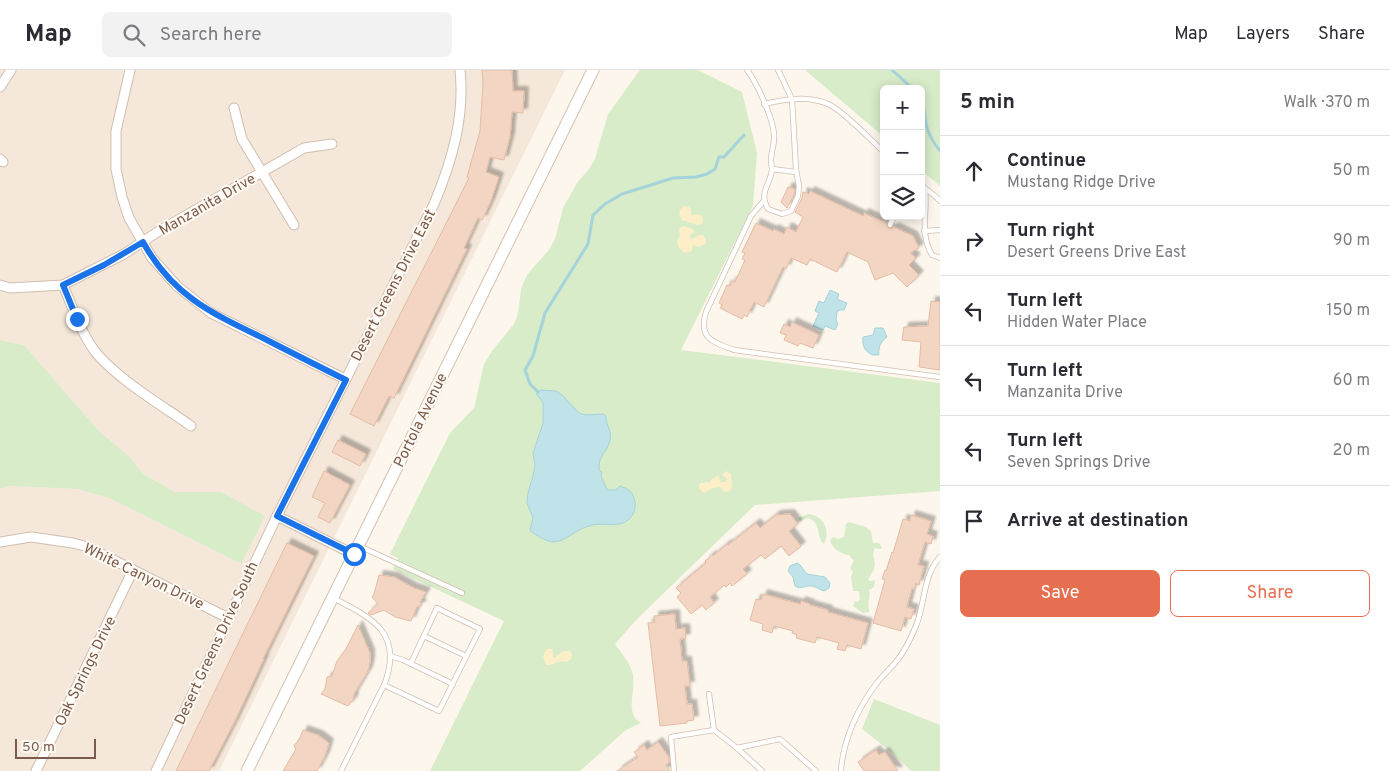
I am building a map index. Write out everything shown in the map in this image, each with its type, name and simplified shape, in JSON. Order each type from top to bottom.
[{"type":"main road","name":"Portola Avenue","points":[[246,771],[593,70]]},
{"type":"street","points":[[0,87],[11,70]]},
{"type":"street","points":[[130,70],[116,131],[116,169],[122,198],[129,218],[152,258],[162,271],[190,298],[212,313],[346,380]]},
{"type":"street","name":"Desert Greens Drive East","points":[[277,516],[434,204],[446,174],[461,112],[462,90],[460,70]]},
{"type":"street","points":[[234,108],[242,139],[294,225]]},
{"type":"street","name":"Manzanita Drive","points":[[0,285],[10,288],[63,285],[104,265],[304,148],[332,144]]},
{"type":"street","points":[[63,285],[77,319],[96,352],[117,373],[191,426]]},
{"type":"street","points":[[277,516],[356,550]]},
{"type":"street","name":"Desert Greens Drive South","points":[[156,771],[277,516]]},
{"type":"street","name":"White Canyon Drive","points":[[0,542],[31,537],[74,543],[88,547],[228,618]]},
{"type":"street","name":"Oak Springs Drive","points":[[36,771],[133,570]]},
{"type":"lane","points":[[748,70],[756,82],[774,134],[772,170],[764,191],[764,202],[768,209],[782,214],[790,211],[798,196],[799,186],[796,172],[792,99],[778,70]]},
{"type":"lane","points":[[764,104],[792,99],[816,100],[832,105],[880,148]]},
{"type":"lane","points":[[772,170],[796,172]]},
{"type":"lane","points":[[925,188],[940,201]]},
{"type":"lane","points":[[925,196],[927,204],[925,213]]},
{"type":"lane","points":[[764,202],[750,216],[706,312],[703,320],[704,328],[711,341],[734,350],[940,376]]},
{"type":"lane","points":[[890,225],[892,220]]},
{"type":"lane","points":[[924,220],[924,231],[928,248],[932,255],[940,258]]},
{"type":"lane","points":[[924,231],[940,230]]},
{"type":"lane","points":[[356,550],[462,593]]},
{"type":"lane","points":[[841,771],[842,755],[857,714],[876,684],[897,661],[904,650],[916,625],[930,573],[940,557]]},
{"type":"lane","points":[[332,597],[364,613],[375,622],[383,631],[389,643],[390,656],[390,670],[384,685],[341,771]]},
{"type":"lane","points":[[384,685],[439,711],[480,629],[437,608],[411,664]]},
{"type":"lane","points":[[424,636],[466,656]]},
{"type":"lane","points":[[390,656],[453,684]]},
{"type":"lane","points":[[709,694],[714,730],[762,771]]},
{"type":"lane","points":[[674,771],[671,737],[714,730]]},
{"type":"lane","points":[[737,748],[780,739],[816,771]]},
{"type":"shaded area","points":[[0,70],[565,70],[219,771],[0,771],[0,489],[10,486],[77,489],[109,498],[241,564],[221,492],[175,492],[142,473],[131,458],[99,431],[24,345],[0,340]]},
{"type":"green space","points":[[640,70],[698,70],[742,92],[757,153],[753,206],[681,350],[940,383],[940,491],[755,505],[637,619],[615,644],[626,658],[632,670],[634,682],[633,714],[641,723],[626,730],[580,771],[430,771],[504,621],[393,569],[398,558],[390,554],[450,433],[474,408],[484,364],[514,324],[518,314],[521,289],[526,277],[549,250],[555,239],[563,208],[577,183],[595,159],[608,114]]},
{"type":"green space","points":[[805,70],[940,70],[940,186],[925,173],[925,85],[880,85],[880,134]]},
{"type":"green space","points":[[0,340],[24,345],[99,431],[131,458],[142,473],[175,492],[221,492],[265,516],[241,564],[109,498],[77,489],[10,486],[0,489]]},
{"type":"green space","points":[[808,514],[814,515],[825,524],[827,534],[824,544],[821,541],[817,526],[812,520],[808,518],[800,521],[798,518]]},
{"type":"green space","points":[[849,522],[866,527],[871,531],[873,543],[879,543],[882,548],[875,548],[873,554],[874,569],[868,580],[875,580],[874,587],[869,590],[868,607],[870,612],[863,613],[853,606],[855,601],[858,602],[860,599],[859,591],[853,591],[851,577],[853,572],[850,568],[854,561],[849,555],[835,549],[830,540],[833,537],[838,539],[844,537],[846,524]]},
{"type":"green space","points":[[874,699],[940,725],[940,771],[911,771],[893,753],[862,729]]},
{"type":"sand","points":[[684,206],[688,206],[691,209],[691,215],[697,214],[702,216],[703,223],[698,225],[682,220],[680,212]]},
{"type":"sand","points":[[683,226],[691,228],[695,232],[690,235],[691,239],[703,235],[706,239],[706,244],[699,247],[693,245],[692,251],[685,253],[679,248],[677,242],[680,235],[679,229]]},
{"type":"sand","points":[[726,471],[731,474],[732,489],[730,491],[724,492],[721,487],[713,488],[704,493],[699,489],[701,483],[710,482],[718,476],[721,482],[726,482],[727,479],[722,475]]},
{"type":"sand","points":[[547,649],[552,649],[554,658],[563,651],[570,651],[571,659],[567,662],[561,661],[546,665],[543,656]]},
{"type":"water","points":[[830,290],[839,294],[837,299],[847,303],[844,310],[837,312],[836,320],[838,324],[835,330],[825,326],[823,330],[813,326],[819,313],[815,311],[819,301],[824,303]]},
{"type":"water","points":[[875,328],[883,328],[887,337],[880,344],[879,355],[873,355],[868,352],[863,343],[863,337],[873,335]]},
{"type":"water","points":[[540,390],[556,391],[579,413],[585,415],[604,414],[610,440],[601,457],[599,470],[602,472],[601,476],[607,490],[616,490],[620,486],[629,490],[633,496],[635,506],[629,519],[619,524],[593,525],[563,540],[554,542],[545,540],[530,531],[533,518],[527,503],[528,493],[535,465],[533,453],[543,423],[543,402],[536,394]]},
{"type":"water","points":[[797,563],[807,574],[825,577],[830,583],[829,588],[824,591],[812,586],[800,588],[795,586],[793,577],[788,571],[790,566]]},
{"type":"building","points":[[482,70],[512,70],[513,91],[524,91],[523,113],[512,112],[510,137],[504,160],[490,157],[486,172],[499,177],[491,201],[482,220],[478,218],[464,248],[467,249],[394,398],[389,396],[374,426],[350,414],[469,178],[467,177],[480,131]]},
{"type":"building","points":[[788,187],[795,189],[787,208],[781,202]]},
{"type":"building","points":[[810,191],[863,216],[864,213],[886,223],[888,228],[894,227],[913,236],[919,248],[910,253],[916,258],[909,265],[919,275],[907,287],[893,273],[875,280],[868,262],[847,252],[837,272],[810,259],[807,265],[791,258],[786,269],[783,267],[764,307],[754,302],[747,317],[744,315],[742,319],[720,308],[722,305],[719,303],[727,285],[730,286],[732,281],[735,282],[745,260],[742,259],[745,253],[742,252],[756,223],[784,234],[787,227],[796,232],[803,217],[795,212],[803,192],[809,194]]},
{"type":"building","points":[[931,301],[940,302],[940,370],[919,367],[921,342],[902,340],[904,327],[928,326]]},
{"type":"building","points":[[792,322],[819,335],[813,348],[800,343],[798,346],[784,340],[786,335],[780,333],[784,324],[790,327]]},
{"type":"building","points":[[338,440],[366,454],[360,466],[332,452]]},
{"type":"building","points":[[324,471],[350,485],[330,523],[318,517],[325,503],[312,497]]},
{"type":"building","points":[[790,514],[798,524],[789,531],[801,546],[789,556],[781,546],[765,559],[761,555],[743,569],[747,574],[732,586],[730,583],[726,587],[724,585],[710,597],[714,603],[706,610],[702,605],[691,614],[677,597],[681,593],[676,588],[706,563],[705,561],[712,555],[756,523],[760,528],[776,515]]},
{"type":"building","points":[[911,515],[931,521],[927,534],[933,536],[931,544],[925,542],[918,565],[924,566],[919,585],[916,583],[914,589],[912,588],[907,607],[914,609],[911,619],[905,617],[901,631],[873,623],[885,580],[882,579],[885,570],[893,553],[903,519],[910,521]]},
{"type":"building","points":[[287,543],[314,556],[263,659],[235,721],[209,771],[176,771]]},
{"type":"building","points":[[379,575],[394,577],[426,592],[420,602],[422,605],[417,607],[411,621],[395,617],[384,610],[371,615],[368,613],[378,604],[372,597]]},
{"type":"building","points":[[763,594],[800,604],[801,601],[828,610],[828,612],[868,623],[861,649],[847,645],[845,651],[837,649],[839,643],[817,637],[815,643],[796,638],[797,635],[792,633],[793,631],[774,626],[772,633],[762,630],[763,624],[750,620],[756,599],[761,600]]},
{"type":"building","points":[[675,614],[676,629],[685,628],[686,638],[680,639],[682,661],[687,661],[690,686],[685,686],[687,704],[692,704],[694,720],[687,721],[687,723],[660,726],[648,623],[655,622],[654,616]]},
{"type":"building","points":[[358,625],[370,653],[370,662],[368,671],[348,706],[321,694],[325,689],[327,677],[332,676],[337,661],[346,649]]},
{"type":"building","points":[[303,730],[318,735],[329,743],[325,756],[317,771],[283,771],[296,749],[294,746]]},
{"type":"building","points":[[658,742],[669,757],[669,763],[666,765],[670,771],[617,771],[638,757],[634,752],[644,745],[647,750]]},
{"type":"building","points":[[876,750],[879,755],[885,752],[898,771],[864,771],[858,762]]},
{"type":"waterway","points":[[892,70],[909,85]]},
{"type":"waterway","points":[[925,117],[928,132],[940,151]]},
{"type":"waterway","points":[[538,392],[530,384],[525,370],[533,356],[545,313],[588,244],[593,215],[605,204],[622,194],[673,178],[696,177],[707,174],[715,169],[719,157],[724,157],[744,135]]},
{"type":"route","points":[[77,319],[63,285],[82,277],[143,242],[162,271],[190,298],[212,313],[346,380],[277,516],[354,554]]}]
